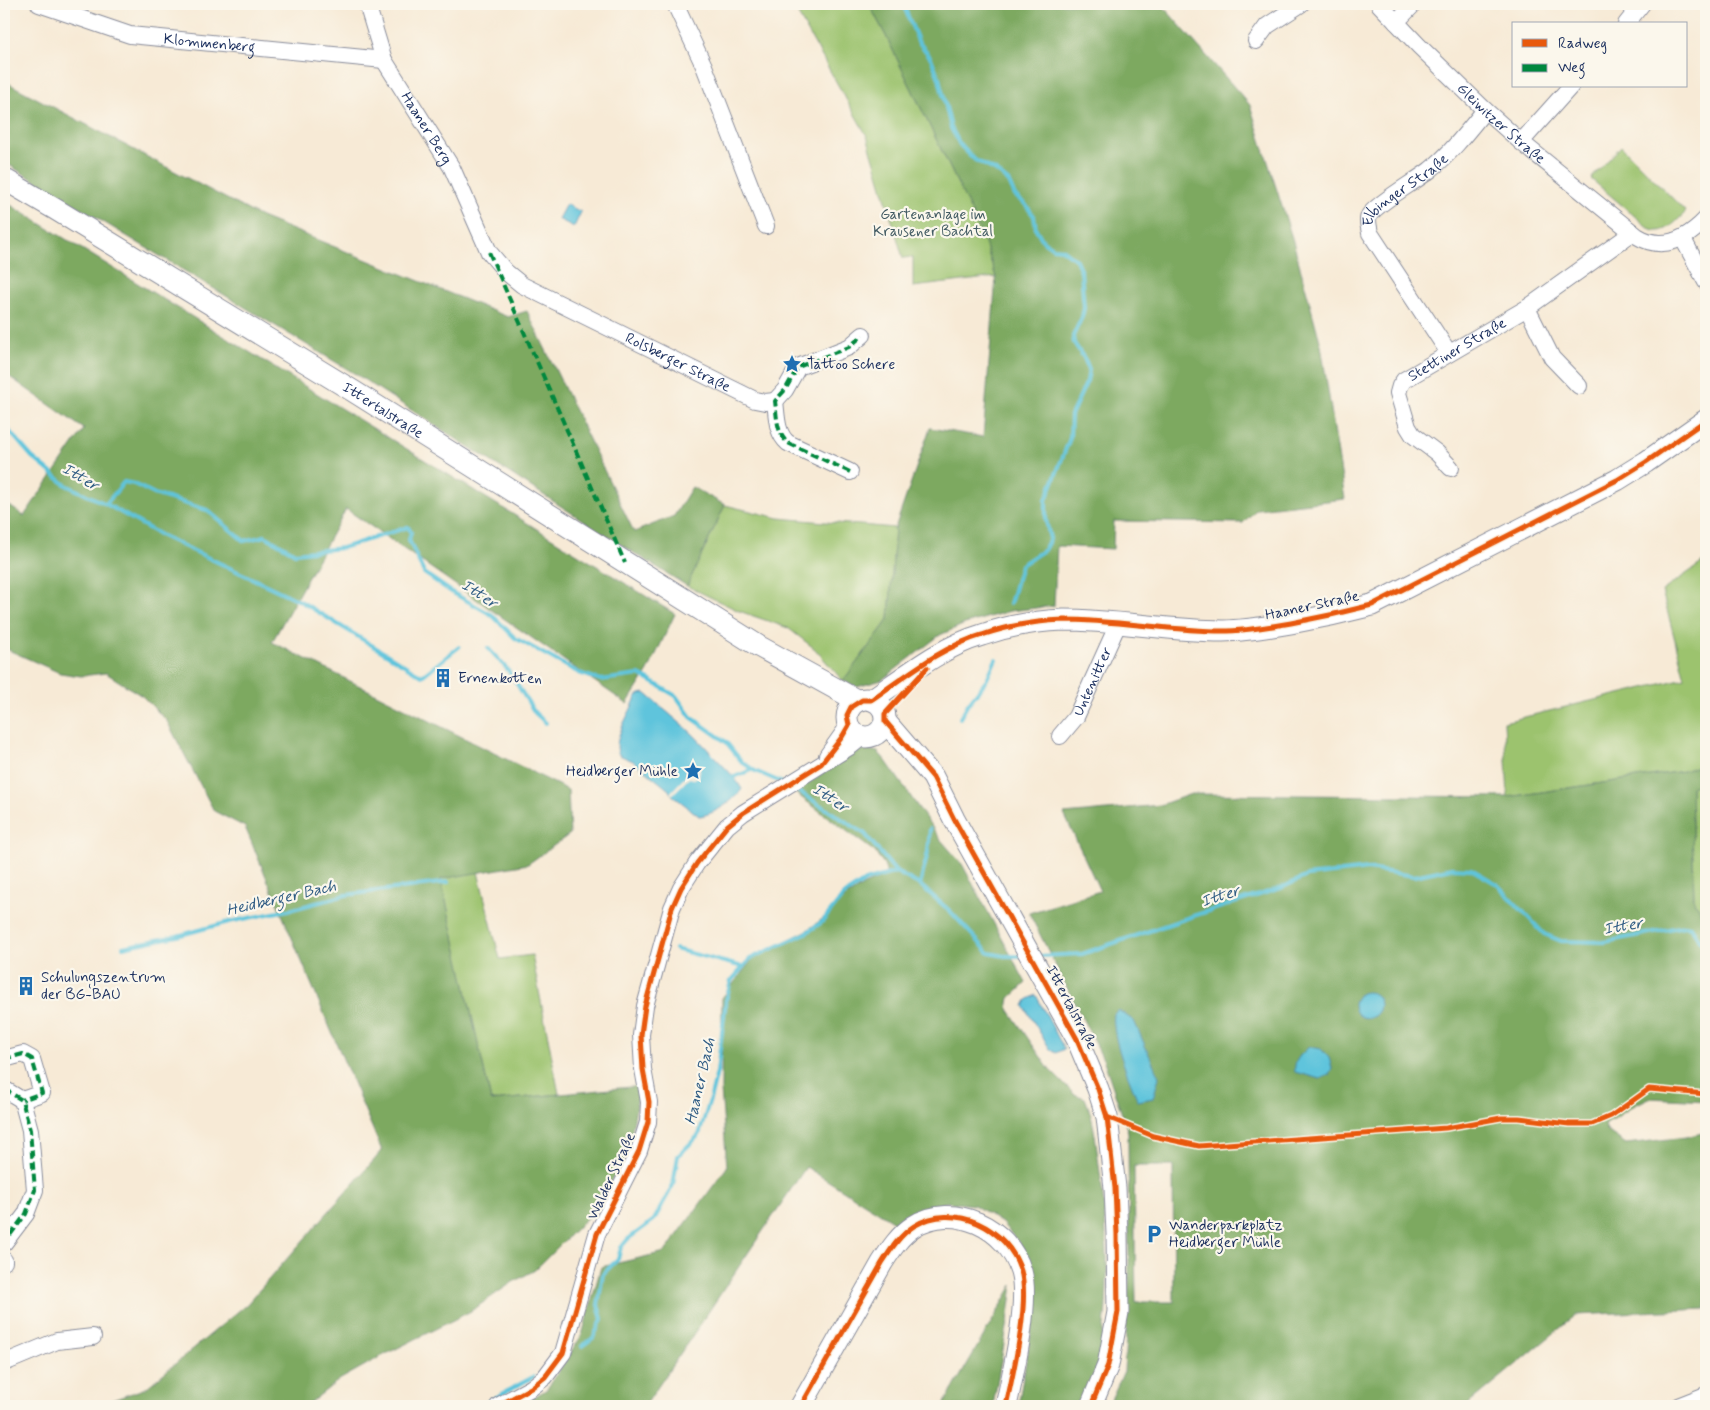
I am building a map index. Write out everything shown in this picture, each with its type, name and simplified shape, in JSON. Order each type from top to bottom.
[{"type":"main road","name":"Ittertalstraße","points":[[4,179],[353,391],[760,647],[836,704],[866,719],[890,749],[954,819],[1077,1039],[1098,1089],[1107,1117],[1115,1188],[1118,1312],[1108,1365],[1091,1406]]},
{"type":"main road","name":"Haaner Straße","points":[[866,719],[940,652],[980,635],[1006,628],[1064,620],[1183,630],[1225,631],[1271,626],[1343,613],[1372,605],[1617,480],[1706,420]]},
{"type":"main road","points":[[800,1406],[882,1263],[895,1244],[916,1225],[941,1217],[959,1216],[976,1222],[1005,1242],[1015,1256],[1021,1271],[1024,1286],[1023,1314],[1006,1406]]},
{"type":"street","name":"Klommenberg","points":[[39,4],[130,35],[384,60]]},
{"type":"street","name":"Haaner Berg","points":[[367,4],[384,60],[452,168],[489,252]]},
{"type":"street","points":[[675,4],[704,66],[766,226]]},
{"type":"street","points":[[1256,41],[1267,26],[1301,4]]},
{"type":"street","name":"Gleiwitzer Straße","points":[[1379,4],[1485,110],[1632,233]]},
{"type":"street","points":[[1396,22],[1414,4]]},
{"type":"street","points":[[1628,22],[1642,4]]},
{"type":"street","points":[[1521,142],[1569,88]]},
{"type":"street","name":"Elbinger Straße","points":[[1449,353],[1370,233],[1368,216],[1440,161],[1485,110]]},
{"type":"street","points":[[1632,233],[1644,240],[1656,243],[1668,242],[1683,239],[1696,230],[1706,219]]},
{"type":"street","name":"Stettiner Straße","points":[[1451,468],[1437,453],[1413,435],[1408,427],[1398,393],[1404,380],[1527,308],[1632,233]]},
{"type":"street","points":[[1683,239],[1706,282]]},
{"type":"street","name":"Rolsberger Straße","points":[[489,252],[506,272],[522,285],[755,400],[775,401]]},
{"type":"street","points":[[1527,308],[1552,358],[1579,386]]},
{"type":"street","points":[[850,472],[782,438],[779,432],[775,401],[785,390],[798,367],[849,347],[863,335]]},
{"type":"street","name":"Untenitter","points":[[1060,736],[1076,717],[1118,624]]},
{"type":"street","name":"Haaner Straße","points":[[781,790],[821,764],[842,737],[866,719]]},
{"type":"street","name":"Walder Straße","points":[[498,1406],[531,1388],[545,1377],[563,1353],[597,1234],[639,1151],[648,1122],[649,1102],[643,1069],[640,1035],[645,1006],[675,901],[697,863],[727,826],[743,813],[781,790]]},
{"type":"street","points":[[4,1059],[23,1054],[32,1058],[42,1093],[22,1100]]},
{"type":"street","points":[[4,1089],[22,1100],[30,1130],[35,1190],[26,1214],[4,1243]]},
{"type":"street","points":[[4,1363],[57,1341],[93,1337]]},
{"type":"street","points":[[1678,1406],[1706,1395]]},
{"type":"green space","name":"Gartenanlage im Krausener Bachtal","points":[[792,4],[869,4],[972,213],[985,243],[996,277],[913,287],[913,257],[903,258],[867,136]]},
{"type":"green space","points":[[869,4],[1161,4],[1250,105],[1293,241],[1321,345],[1345,499],[1257,509],[1243,523],[1114,521],[1113,549],[1057,546],[1054,606],[1010,611],[965,624],[940,635],[882,680],[857,687],[843,681],[889,619],[895,528],[930,428],[983,437],[996,277],[985,243],[972,213]]},
{"type":"green space","points":[[4,81],[261,217],[508,317],[527,311],[634,532],[674,516],[692,487],[725,505],[687,586],[357,375],[4,162]]},
{"type":"green space","points":[[1621,146],[1686,212],[1666,229],[1661,231],[1651,230],[1591,179]]},
{"type":"green space","points":[[4,201],[675,614],[648,671],[627,704],[346,509],[272,642],[568,790],[570,834],[528,864],[441,879],[491,1101],[640,1086],[628,1152],[592,1213],[535,1270],[513,1282],[471,1311],[339,1380],[306,1406],[96,1406],[146,1388],[247,1304],[382,1151],[245,827],[214,811],[167,721],[142,696],[106,673],[81,676],[60,673],[4,648],[4,502],[24,516],[84,429],[4,373]]},
{"type":"green space","points":[[725,505],[779,518],[895,528],[889,619],[843,681],[815,649],[788,628],[739,611],[687,586]]},
{"type":"green space","points":[[1706,560],[1706,763],[1684,771],[1508,797],[1504,722],[1685,678],[1662,591]]},
{"type":"green space","points":[[866,749],[878,752],[886,761],[941,840],[962,864],[1026,983],[1010,998],[1008,1009],[1049,1069],[1074,1094],[1085,1098],[1091,1114],[1103,1193],[1107,1288],[1105,1321],[1100,1352],[1092,1381],[1081,1406],[1018,1406],[1031,1333],[1036,1279],[1023,1248],[1002,1223],[974,1205],[946,1202],[917,1211],[897,1224],[806,1167],[645,1406],[520,1406],[547,1389],[582,1335],[601,1267],[665,1252],[727,1167],[721,1090],[722,998],[754,957],[806,931],[825,917],[844,898],[864,885],[887,875],[884,864],[875,852],[794,792],[851,754]]},
{"type":"green space","points":[[1706,763],[1706,781],[1691,787],[1694,901],[1706,922],[1706,1101],[1649,1098],[1605,1125],[1607,1131],[1626,1144],[1686,1137],[1706,1132],[1706,1309],[1576,1315],[1466,1406],[1108,1406],[1124,1371],[1129,1279],[1128,1132],[1104,1061],[1029,913],[1100,891],[1064,814],[1160,805],[1191,794],[1508,797],[1684,771]],"holes":[[[1134,1166],[1173,1166],[1174,1302],[1136,1302]]]},
{"type":"green space","points":[[1706,781],[1706,922],[1694,901],[1691,786]]},
{"type":"green space","points":[[478,872],[500,959],[532,955],[559,1094],[491,1101],[441,879]]},
{"type":"green space","points":[[1013,1285],[993,1406],[943,1406]]},
{"type":"water","points":[[566,204],[581,212],[574,227],[558,219]]},
{"type":"water","points":[[645,693],[693,734],[734,777],[742,789],[729,803],[711,813],[699,816],[633,761],[619,755],[617,749],[623,726],[636,697]]},
{"type":"water","points":[[1367,992],[1376,996],[1380,1005],[1376,1014],[1367,1018],[1358,1014],[1354,1005],[1358,996]]},
{"type":"water","points":[[1036,995],[1064,1049],[1056,1053],[1050,1049],[1024,1006],[1027,1000]]},
{"type":"water","points":[[1118,1010],[1134,1021],[1159,1077],[1153,1098],[1138,1101],[1130,1081],[1115,1034],[1114,1014]]},
{"type":"water","points":[[1309,1047],[1321,1049],[1329,1058],[1332,1068],[1329,1075],[1320,1079],[1295,1072],[1296,1061]]},
{"type":"pier","points":[[693,764],[697,765],[700,769],[699,776],[694,779],[689,778],[672,795],[670,793],[686,776],[686,767]]},
{"type":"waterway","points":[[903,4],[918,41],[931,58],[939,78],[951,128],[960,145],[975,160],[996,171],[1009,182],[1015,196],[1025,204],[1034,216],[1036,229],[1043,241],[1053,248],[1062,249],[1076,260],[1081,271],[1084,308],[1073,336],[1074,343],[1089,370],[1087,381],[1071,415],[1070,438],[1046,500],[1046,520],[1050,539],[1044,550],[1021,565],[1010,604]]},
{"type":"waterway","name":"Itter","points":[[4,425],[32,457],[66,485],[106,504],[124,482],[134,484],[154,494],[207,510],[244,541],[265,536],[295,553],[342,548],[408,527],[411,532],[409,540],[424,573],[453,593],[492,615],[515,638],[579,673],[601,680],[639,675],[647,679],[676,696],[691,717],[726,742],[742,762],[755,771],[783,783]]},
{"type":"waterway","points":[[106,504],[162,536],[300,601],[422,676],[459,647]]},
{"type":"waterway","points":[[488,648],[508,670],[535,713],[546,723]]},
{"type":"waterway","points":[[960,718],[968,704],[986,681],[996,659]]},
{"type":"waterway","points":[[730,777],[752,770]]},
{"type":"waterway","name":"Itter","points":[[792,787],[865,834],[896,872],[920,885],[950,911],[989,953],[1005,956],[1022,956]]},
{"type":"waterway","points":[[920,885],[928,852],[930,829]]},
{"type":"waterway","name":"Itter","points":[[1039,956],[1082,954],[1281,888],[1307,876],[1368,869],[1414,876],[1452,868],[1471,869],[1497,884],[1544,934],[1561,941],[1605,942],[1684,926],[1691,927],[1706,950]]},
{"type":"waterway","name":"Haaner Bach","points":[[582,1346],[593,1338],[602,1319],[598,1305],[603,1274],[618,1259],[621,1247],[628,1239],[654,1220],[673,1185],[678,1156],[699,1135],[717,1072],[726,1000],[731,981],[750,959],[806,933],[822,922],[844,895],[865,881],[896,872]]},
{"type":"waterway","name":"Heidberger Bach","points":[[123,947],[293,909],[346,895],[448,882]]},
{"type":"waterway","name":"Heidberger Bach","points":[[675,949],[743,967]]},
{"type":"waterway","name":"Haaner Bach","points":[[480,1406],[533,1377]]},
{"type":"marked path","points":[[489,252],[625,563]]},
{"type":"marked path","points":[[850,472],[788,443],[779,429],[775,401],[785,390],[798,367],[849,347],[863,335]]},
{"type":"marked path","points":[[4,1059],[23,1054],[32,1059],[42,1093],[22,1100]]},
{"type":"marked path","points":[[4,1089],[22,1100],[30,1130],[35,1190],[26,1214],[4,1243]]},
{"type":"cycle path","points":[[498,1406],[531,1388],[545,1377],[563,1353],[597,1234],[639,1151],[648,1122],[649,1102],[643,1069],[641,1035],[645,1006],[672,908],[681,888],[697,863],[727,826],[743,813],[821,764],[849,725],[847,715],[851,707],[862,700],[871,700],[924,663],[952,647],[967,640],[1022,624],[1084,620],[1203,631],[1231,631],[1291,623],[1372,605],[1617,480],[1706,420]]},
{"type":"cycle path","points":[[927,668],[885,714],[885,721],[933,777],[954,819],[1077,1039],[1098,1089],[1107,1117],[1115,1188],[1118,1312],[1108,1365],[1091,1406]]},
{"type":"cycle path","points":[[1107,1117],[1153,1136],[1199,1146],[1446,1128],[1501,1118],[1519,1118],[1569,1124],[1592,1124],[1611,1116],[1649,1089],[1706,1094]]},
{"type":"cycle path","points":[[801,1406],[892,1248],[914,1226],[930,1219],[946,1216],[978,1223],[992,1231],[1004,1242],[1014,1256],[1021,1271],[1023,1285],[1022,1319],[1006,1406]]},
{"type":"place","name":"Tattoo Schere","points":[[792,364]]},
{"type":"place","name":"Ernenkotten","points":[[443,678]]},
{"type":"place","name":"Heidberger Mühle","points":[[693,771]]},
{"type":"place","name":"Schulungszentrum der BG-BAU","points":[[26,986]]},
{"type":"place","name":"Wanderparkplatz Heidberger Mühle","points":[[1154,1234]]}]
